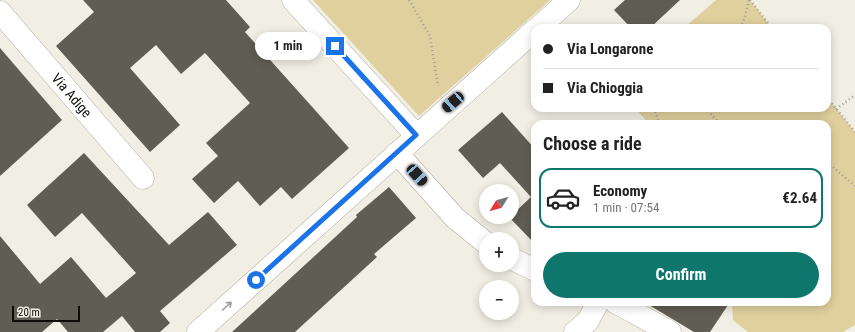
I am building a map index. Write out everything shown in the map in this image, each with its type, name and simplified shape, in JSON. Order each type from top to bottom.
[{"type":"street","points":[[293,0],[416,135]]},
{"type":"street","points":[[543,24],[570,0]]},
{"type":"street","name":"Via Adige","points":[[0,12],[143,178]]},
{"type":"street","points":[[198,332],[416,135],[531,34]]},
{"type":"street","points":[[397,153],[455,218],[479,237]]},
{"type":"street","points":[[519,262],[531,268]]},
{"type":"street","points":[[575,332],[588,321],[596,306]]},
{"type":"street","points":[[622,306],[670,332]]},
{"type":"path","points":[[409,0],[430,36],[442,113]]},
{"type":"path","points":[[742,24],[749,0]]},
{"type":"path","points":[[749,0],[769,24]]},
{"type":"path","points":[[836,109],[855,95]]},
{"type":"path","points":[[831,102],[855,132]]},
{"type":"path","points":[[709,112],[716,120]]},
{"type":"path","points":[[831,165],[855,186]]},
{"type":"shaded area","points":[[313,0],[550,0],[419,116]]},
{"type":"shaded area","points":[[716,0],[750,0],[769,24],[689,24]]},
{"type":"shaded area","points":[[831,102],[855,132],[855,325],[843,332],[748,332],[733,320],[732,306],[831,306],[831,120],[646,120],[638,112],[831,112]]},
{"type":"building","points":[[83,0],[226,0],[250,27],[245,32],[349,148],[292,199],[281,187],[260,206],[238,181],[214,203],[192,179],[218,156],[206,143],[250,103],[205,53],[181,74],[156,45],[130,68],[180,125],[150,152],[56,46],[94,12]]},
{"type":"building","points":[[625,0],[680,0],[654,24],[627,24],[614,10]]},
{"type":"building","points":[[0,48],[62,120],[0,176]]},
{"type":"building","points":[[502,112],[531,145],[531,197],[500,163],[483,178],[458,150]]},
{"type":"building","points":[[84,153],[169,245],[208,212],[237,245],[160,311],[170,323],[160,332],[135,332],[122,316],[103,332],[68,332],[57,319],[42,332],[0,332],[0,236],[40,284],[71,257],[106,298],[136,273],[82,213],[55,237],[27,205]]},
{"type":"building","points":[[389,187],[416,218],[374,254],[377,257],[295,332],[232,332],[357,217],[356,215]]},
{"type":"building","points":[[531,197],[531,240],[516,224],[519,224],[519,208]]},
{"type":"building","points":[[651,306],[727,306],[710,332],[694,332]]},
{"type":"route","points":[[256,280],[416,135],[335,46]]}]
